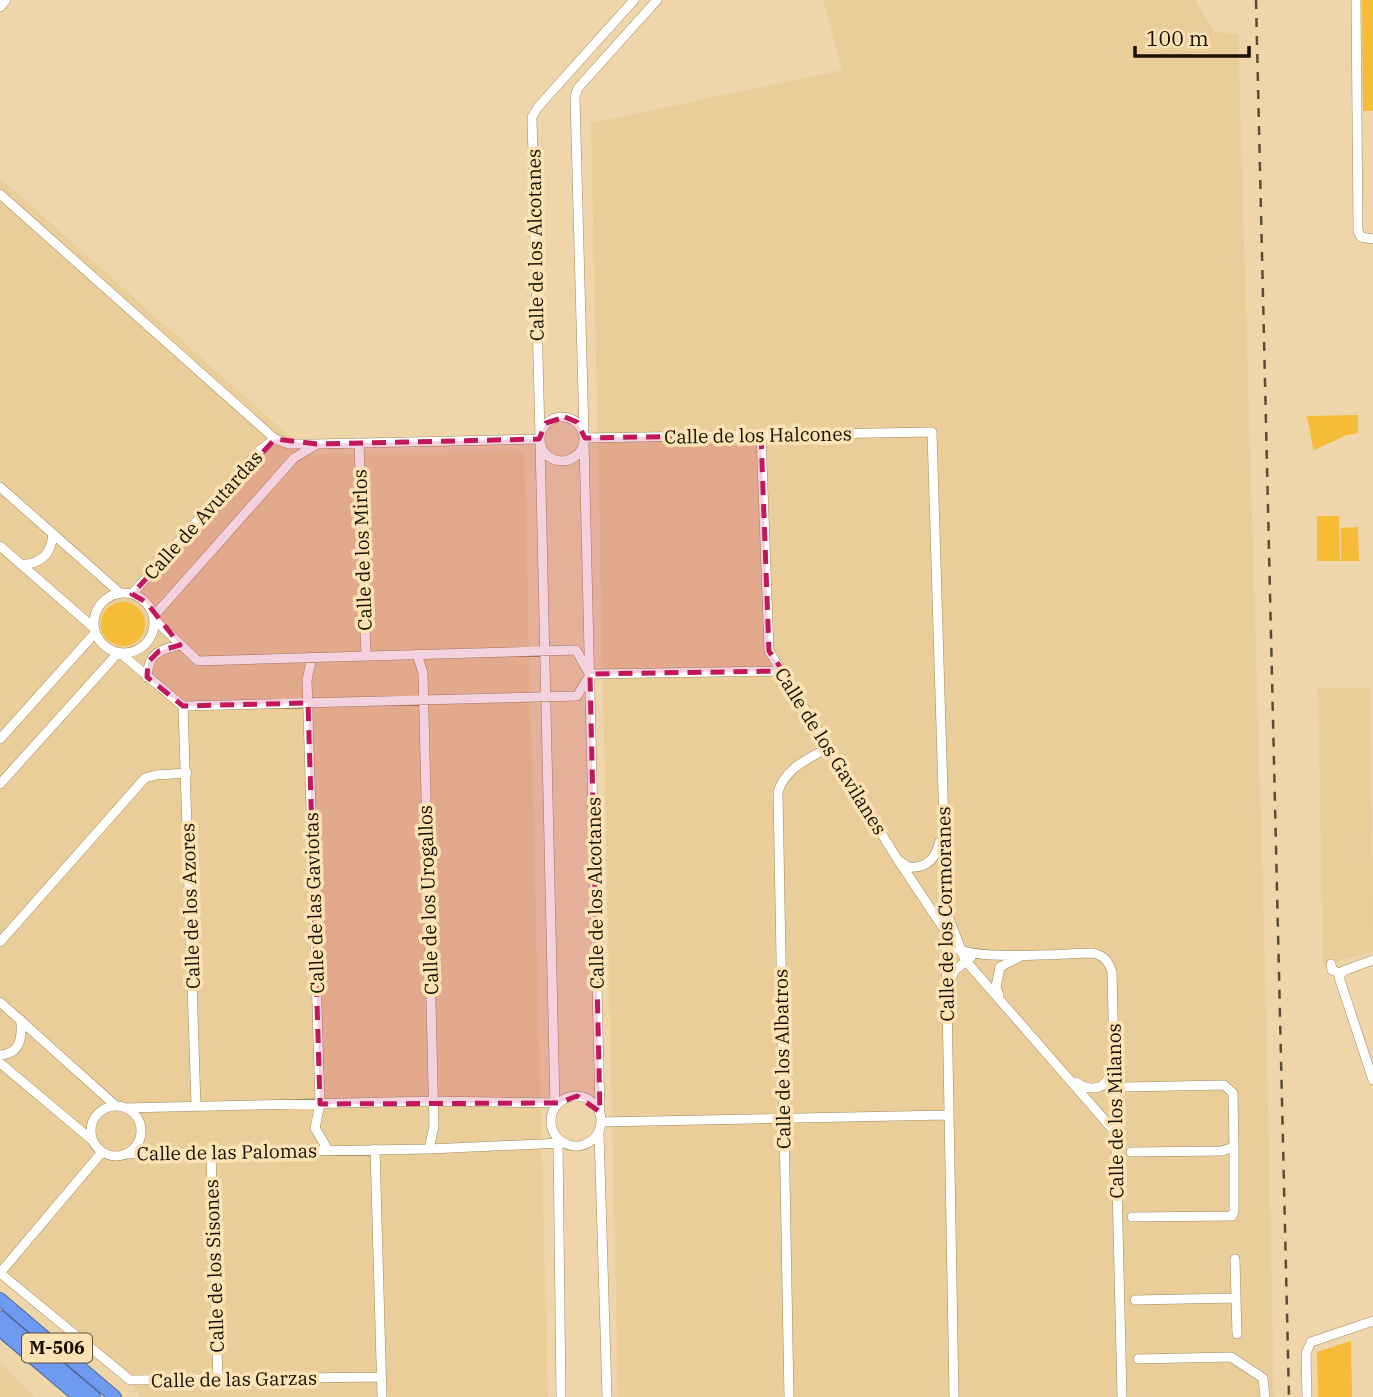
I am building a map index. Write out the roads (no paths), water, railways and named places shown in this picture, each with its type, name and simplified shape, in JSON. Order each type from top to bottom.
[{"type":"highway","name":"M-506","points":[[0,1299],[115,1397]]},
{"type":"highway","name":"M-506","points":[[0,1317],[94,1397]]},
{"type":"highway","points":[[0,1330],[79,1397]]},
{"type":"street","points":[[0,7],[6,0]]},
{"type":"street","name":"Calle de los Alcotanes","points":[[556,1104],[532,117],[634,0]]},
{"type":"street","name":"Calle de los Alcotanes","points":[[607,1397],[575,97],[578,88],[657,0]]},
{"type":"street","points":[[1356,0],[1358,231],[1361,237],[1373,239]]},
{"type":"street","points":[[0,194],[275,439]]},
{"type":"street","points":[[558,417],[572,419],[582,428],[584,438],[578,454],[566,461],[552,459],[546,455],[540,439],[546,423],[558,417]]},
{"type":"street","name":"Calle de los Halcones","points":[[584,438],[932,432]]},
{"type":"street","name":"Calle de los Cormoranes","points":[[932,432],[944,825],[954,1397]]},
{"type":"street","name":"Calle de los Gavilanes","points":[[761,435],[769,651],[896,858],[946,932],[952,946],[964,955],[1115,1132]]},
{"type":"street","name":"Calle de Avutardas","points":[[132,594],[260,450],[275,439],[289,443],[317,444],[540,439]]},
{"type":"street","name":"Calle de los Mirlos","points":[[359,443],[366,656]]},
{"type":"street","name":"Calle de Avutardas","points":[[154,618],[294,458],[317,444]]},
{"type":"street","points":[[0,487],[120,593]]},
{"type":"street","points":[[23,565],[34,564],[45,558],[52,545],[53,534]]},
{"type":"street","points":[[0,545],[95,630],[104,646],[119,653],[183,706],[578,696],[590,674]]},
{"type":"street","points":[[0,739],[95,630],[97,609],[103,601],[120,593],[132,594],[146,603],[154,618],[198,661],[576,650],[590,674]]},
{"type":"street","points":[[0,784],[119,653],[129,653],[145,644],[150,637],[154,618]]},
{"type":"street","points":[[147,677],[148,662],[159,650],[180,645]]},
{"type":"street","name":"Calle de los Urogallos","points":[[416,654],[423,673],[433,1101]]},
{"type":"street","name":"Calle de las Gaviotas","points":[[312,657],[306,680],[320,1104]]},
{"type":"street","points":[[590,674],[783,671]]},
{"type":"street","name":"Calle de los Azores","points":[[183,706],[196,1106]]},
{"type":"street","name":"Calle de los Albatros","points":[[789,1397],[778,792],[782,779],[788,772],[829,747]]},
{"type":"street","points":[[0,942],[145,778],[187,774]]},
{"type":"street","name":"Calle de los Gavilanes","points":[[896,858],[914,868],[933,860],[938,852],[944,825]]},
{"type":"street","name":"Calle de los Gavilanes","points":[[945,910],[964,955]]},
{"type":"street","name":"Calle de los Milanos","points":[[964,955],[1093,953],[1102,955],[1112,972],[1122,1397]]},
{"type":"street","points":[[1000,1000],[996,987],[1000,967],[1025,954]]},
{"type":"street","points":[[947,991],[954,971],[964,955]]},
{"type":"street","points":[[1331,964],[1332,970],[1340,973],[1373,960]]},
{"type":"street","points":[[1340,973],[1340,982],[1373,1080]]},
{"type":"street","points":[[0,1002],[120,1107],[138,1119],[140,1135],[132,1149],[117,1156],[102,1152],[92,1140],[0,1063]]},
{"type":"street","points":[[0,1055],[7,1055],[18,1047],[22,1034],[21,1020]]},
{"type":"street","name":"Calle de los Gavilanes","points":[[1063,1073],[1083,1086],[1098,1088],[1109,1080],[1114,1064]]},
{"type":"street","points":[[1126,1087],[1224,1085],[1233,1093],[1232,1216],[1132,1217]]},
{"type":"street","points":[[92,1140],[91,1124],[100,1111],[120,1107],[433,1101],[556,1104],[577,1096],[586,1098],[594,1104],[600,1122],[594,1139],[576,1147],[560,1142]]},
{"type":"street","points":[[429,1149],[434,1126],[433,1101]]},
{"type":"street","name":"Calle de las Palomas","points":[[320,1104],[314,1128],[328,1150]]},
{"type":"street","points":[[556,1104],[550,1121],[552,1131],[560,1142],[561,1397]]},
{"type":"street","points":[[600,1122],[947,1115]]},
{"type":"street","name":"Calle de las Palomas","points":[[125,1154],[429,1149],[560,1142]]},
{"type":"street","points":[[1131,1152],[1223,1151],[1234,1147]]},
{"type":"street","points":[[375,1149],[382,1397]]},
{"type":"street","points":[[0,1273],[102,1152]]},
{"type":"street","name":"Calle de los Sisones","points":[[211,1152],[218,1379]]},
{"type":"street","points":[[1235,1259],[1237,1334]]},
{"type":"street","name":"Calle de las Garzas","points":[[0,1273],[130,1380],[381,1377]]},
{"type":"street","points":[[1135,1300],[1236,1298]]},
{"type":"street","points":[[1307,1397],[1306,1353],[1311,1342],[1373,1321]]},
{"type":"street","points":[[1138,1359],[1231,1357],[1263,1378],[1265,1397]]},
{"type":"railway","points":[[1256,0],[1289,1397]]}]
